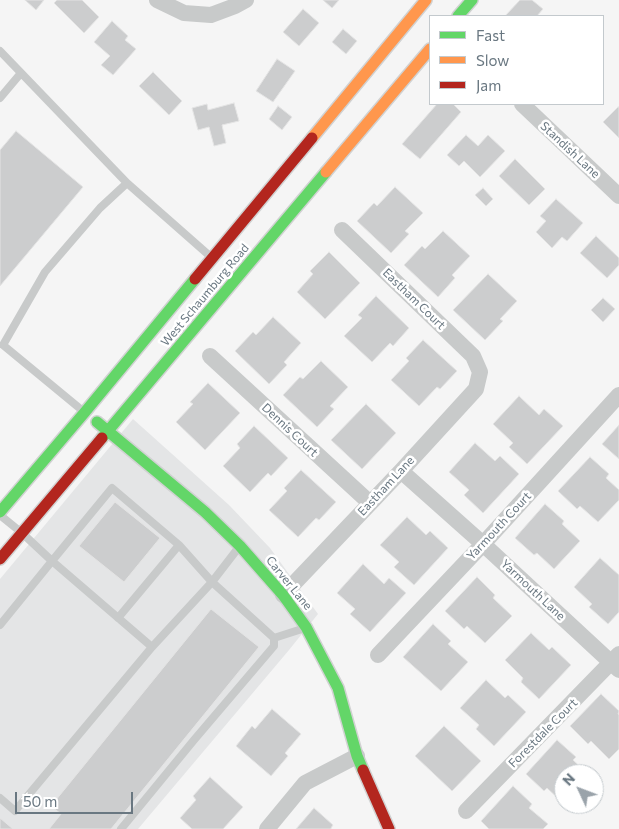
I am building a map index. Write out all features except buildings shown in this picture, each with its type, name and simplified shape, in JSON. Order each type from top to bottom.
[{"type":"main road","points":[[459,15],[472,0]]},
{"type":"main road","name":"West Schaumburg Road","points":[[0,513],[212,258],[425,8]]},
{"type":"main road","name":"West Schaumburg Road","points":[[0,559],[429,50]]},
{"type":"main road","name":"Carver Lane","points":[[85,412],[205,512],[240,546],[284,595],[306,627],[338,688],[357,756],[389,829]]},
{"type":"street","points":[[156,0],[184,13],[211,15],[246,0]]},
{"type":"street","name":"Standish Lane","points":[[523,105],[619,196]]},
{"type":"street","name":"Eastham Court","points":[[342,230],[473,356],[480,372]]},
{"type":"street","name":"Dennis Court","points":[[210,356],[370,503]]},
{"type":"street","name":"Eastham Lane","points":[[284,595],[476,389],[480,372]]},
{"type":"street","name":"Yarmouth Court","points":[[378,655],[619,396]]},
{"type":"street","name":"Yarmouth Lane","points":[[401,471],[616,662]]},
{"type":"street","name":"Forestdale Court","points":[[466,811],[616,662]]},
{"type":"street","points":[[268,829],[305,783],[357,756]]},
{"type":"lane","points":[[0,52],[127,183],[212,258]]},
{"type":"lane","points":[[0,98],[21,73]]},
{"type":"lane","points":[[85,412],[2,346],[45,272],[100,208],[127,183]]},
{"type":"lane","points":[[0,625],[112,488],[179,545],[212,582],[274,638],[274,646],[121,829]]},
{"type":"lane","points":[[0,513],[52,562],[152,647]]},
{"type":"lane","points":[[118,618],[179,545]]},
{"type":"lane","points":[[0,798],[15,811],[152,647],[212,582],[240,546]]},
{"type":"lane","points":[[274,638],[306,627]]},
{"type":"shaded area","points":[[133,419],[229,505],[270,548],[318,614],[138,829],[0,829],[0,579]]},
{"type":"traffic: fast","points":[[459,15],[472,0]]},
{"type":"traffic: fast","points":[[102,438],[326,172]]},
{"type":"traffic: fast","points":[[0,512],[195,279]]},
{"type":"traffic: fast","points":[[97,422],[205,512],[240,546],[283,595],[306,627],[338,688],[357,756],[363,770]]},
{"type":"traffic: slow","points":[[312,138],[426,0]]},
{"type":"traffic: slow","points":[[326,172],[429,50]]},
{"type":"traffic: jam","points":[[195,279],[312,138]]},
{"type":"traffic: jam","points":[[0,559],[102,438]]},
{"type":"traffic: jam","points":[[363,770],[389,829]]}]
